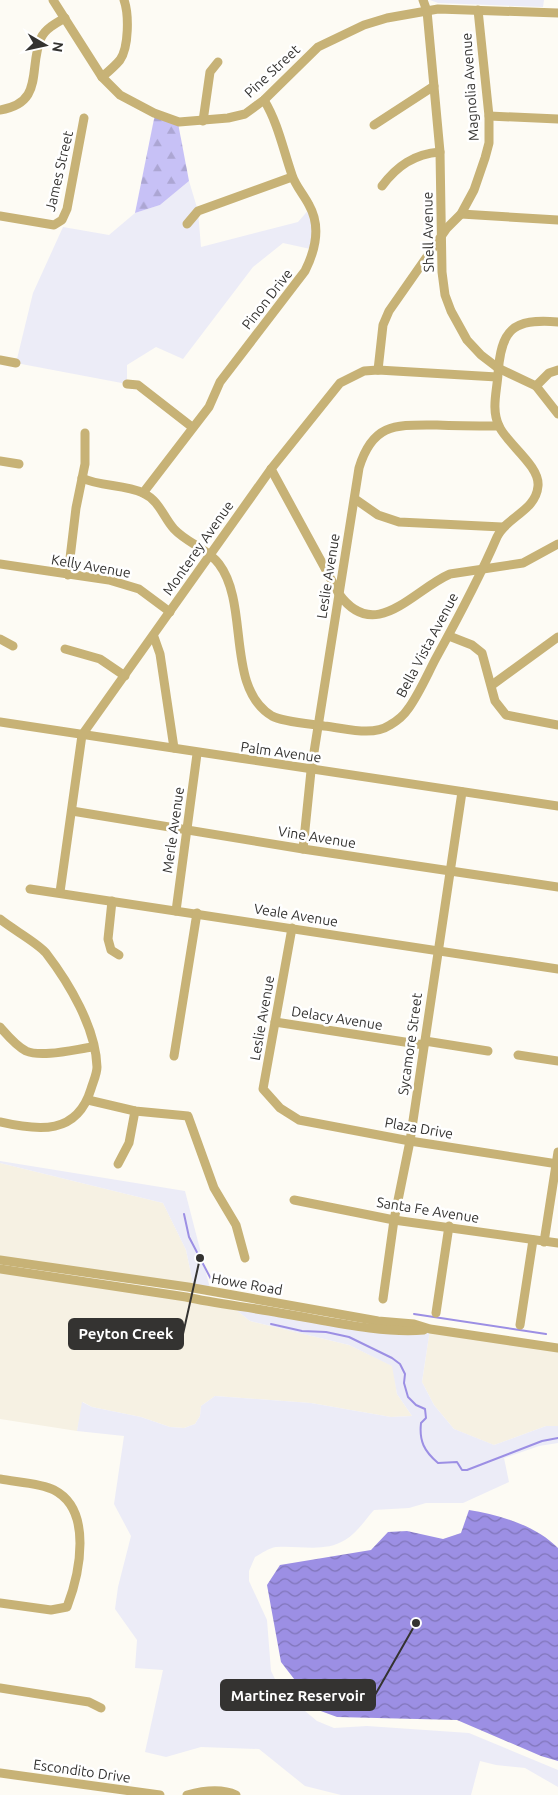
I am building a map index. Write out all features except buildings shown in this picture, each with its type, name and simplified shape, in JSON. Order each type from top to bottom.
[{"type":"street","name":"Pine Street","points":[[53,0],[102,77],[120,95],[154,113],[179,122],[202,121],[245,114],[264,100],[318,46],[364,26],[427,11],[478,10],[558,13]]},
{"type":"street","points":[[102,77],[120,60],[123,52],[128,20],[124,0]]},
{"type":"street","name":"Shell Avenue","points":[[423,0],[427,11],[440,152],[442,272],[445,295],[451,311],[467,340],[480,355],[497,372],[536,386],[558,414]]},
{"type":"street","name":"Magnolia Avenue","points":[[378,370],[383,325],[389,311],[442,235],[461,214],[474,190],[485,158],[488,143],[488,116],[478,10]]},
{"type":"street","points":[[0,110],[12,108],[26,97],[33,84],[40,39],[44,33],[65,18]]},
{"type":"street","points":[[202,121],[210,72],[218,62]]},
{"type":"street","points":[[374,125],[434,86]]},
{"type":"street","name":"Pinon Drive","points":[[143,493],[209,407],[220,382],[306,271],[315,250],[316,230],[311,207],[292,177],[274,116],[264,100]]},
{"type":"street","points":[[488,116],[558,119]]},
{"type":"street","name":"James Street","points":[[0,216],[54,226],[62,220],[67,209],[84,118]]},
{"type":"street","points":[[382,186],[394,170],[418,156],[440,152]]},
{"type":"street","points":[[187,224],[198,211],[292,177]]},
{"type":"street","points":[[461,214],[558,220]]},
{"type":"street","name":"Bella Vista Avenue","points":[[143,493],[160,507],[176,531],[210,555],[219,564],[228,580],[235,606],[242,660],[254,697],[272,716],[319,725],[369,731],[387,727],[408,710],[483,570],[502,527],[530,505],[535,496],[538,485],[533,470],[499,426],[494,401],[497,372],[503,340],[510,331],[529,322],[558,322]]},
{"type":"street","points":[[0,360],[16,363]]},
{"type":"street","name":"Monterey Avenue","points":[[60,892],[82,735],[154,637],[271,469],[340,383],[364,371],[378,370],[497,372]]},
{"type":"street","points":[[536,386],[549,373],[558,370]]},
{"type":"street","points":[[128,384],[138,386],[192,427]]},
{"type":"street","name":"Leslie Avenue","points":[[303,849],[311,771],[363,456],[372,441],[391,428],[403,424],[499,426]]},
{"type":"street","points":[[68,574],[76,508],[85,464],[85,433]]},
{"type":"street","points":[[0,461],[19,464]]},
{"type":"street","points":[[271,469],[339,594],[354,610],[376,614],[398,609],[440,578],[470,569],[483,570],[523,563],[558,544]]},
{"type":"street","points":[[82,478],[143,493]]},
{"type":"street","points":[[355,499],[378,515],[394,521],[502,527]]},
{"type":"street","name":"Kelly Avenue","points":[[0,564],[109,580],[139,589],[170,612]]},
{"type":"street","points":[[449,636],[472,644],[482,654],[495,701],[506,715],[558,724]]},
{"type":"street","points":[[154,637],[160,654],[174,748]]},
{"type":"street","points":[[492,685],[558,637]]},
{"type":"street","points":[[0,639],[13,646]]},
{"type":"street","points":[[65,649],[100,659],[125,676]]},
{"type":"street","name":"Palm Avenue","points":[[0,722],[311,771],[556,804]]},
{"type":"street","name":"Merle Avenue","points":[[176,911],[197,754]]},
{"type":"street","name":"Sycamore Street","points":[[383,1299],[394,1220],[410,1141],[462,792]]},
{"type":"street","name":"Vine Avenue","points":[[72,811],[303,849],[558,887]]},
{"type":"street","name":"Veale Avenue","points":[[30,888],[558,970]]},
{"type":"street","points":[[112,900],[108,940],[111,950],[119,955]]},
{"type":"street","points":[[174,1056],[197,913]]},
{"type":"street","points":[[0,919],[44,951],[79,1004],[98,1068],[88,1100],[74,1118],[54,1127],[38,1129],[0,1122]]},
{"type":"street","name":"Leslie Avenue","points":[[280,1108],[263,1089],[292,928]]},
{"type":"street","name":"Delacy Avenue","points":[[276,1022],[488,1051]]},
{"type":"street","points":[[0,1027],[9,1038],[27,1051],[48,1053],[93,1047]]},
{"type":"street","points":[[518,1055],[558,1061]]},
{"type":"street","points":[[88,1100],[135,1111],[188,1116],[214,1188],[236,1225],[245,1258]]},
{"type":"street","name":"Plaza Drive","points":[[280,1108],[300,1120],[410,1141],[557,1164]]},
{"type":"street","points":[[118,1164],[129,1144],[135,1111]]},
{"type":"street","points":[[544,1242],[558,1152]]},
{"type":"street","name":"Santa Fe Avenue","points":[[294,1200],[394,1220],[449,1226],[558,1244]]},
{"type":"street","points":[[436,1313],[449,1226]]},
{"type":"street","points":[[520,1325],[533,1240]]},
{"type":"street","name":"Howe Road","points":[[0,1260],[188,1287],[378,1321],[414,1324],[430,1329],[558,1348]]},
{"type":"street","name":"Howe Road","points":[[0,1269],[368,1326],[405,1331],[430,1329]]},
{"type":"street","points":[[0,1479],[53,1489],[70,1502],[79,1528],[82,1546],[72,1595],[67,1607],[52,1610],[0,1603]]},
{"type":"street","points":[[0,1688],[89,1702],[101,1708]]},
{"type":"street","name":"Escondito Drive","points":[[0,1774],[160,1795]]},
{"type":"street","points":[[187,1795],[203,1791],[230,1792],[236,1795]]},
{"type":"shaded area","points":[[430,0],[544,0],[543,7],[438,3]]},
{"type":"shaded area","points":[[189,181],[198,211],[201,247],[298,222],[311,207],[315,250],[283,243],[253,267],[183,359],[156,347],[127,365],[127,384],[16,363],[33,293],[63,227],[109,235],[135,213],[160,205]]},
{"type":"shaded area","points":[[0,1161],[185,1191],[211,1292],[194,1288],[186,1250],[163,1203],[0,1163]]},
{"type":"shaded area","points":[[0,1163],[163,1203],[186,1250],[194,1288],[0,1260]]},
{"type":"shaded area","points":[[0,1269],[231,1306],[250,1321],[349,1345],[393,1366],[397,1394],[412,1416],[391,1417],[311,1403],[215,1396],[201,1406],[200,1416],[195,1424],[184,1428],[170,1427],[141,1417],[92,1407],[83,1402],[77,1431],[0,1419]]},
{"type":"shaded area","points":[[231,1306],[320,1319],[430,1329],[422,1382],[434,1405],[454,1429],[494,1445],[546,1426],[558,1426],[558,1443],[539,1446],[504,1458],[509,1482],[463,1503],[426,1503],[409,1508],[374,1510],[357,1530],[337,1544],[311,1548],[271,1548],[255,1557],[249,1571],[249,1581],[267,1620],[271,1671],[281,1691],[317,1721],[334,1728],[367,1726],[469,1733],[558,1770],[558,1787],[525,1768],[480,1761],[471,1795],[341,1795],[305,1786],[259,1749],[201,1747],[166,1757],[145,1752],[163,1670],[135,1668],[137,1640],[115,1609],[118,1587],[131,1536],[114,1504],[124,1436],[77,1431],[82,1402],[92,1407],[141,1417],[170,1427],[184,1428],[195,1424],[200,1416],[201,1406],[215,1396],[311,1403],[391,1417],[412,1416],[397,1394],[392,1366],[349,1345],[250,1321]]},
{"type":"shaded area","points":[[430,1329],[558,1348],[558,1426],[546,1426],[494,1445],[454,1429],[434,1405],[422,1382]]},
{"type":"green space","points":[[155,114],[178,123],[189,181],[160,205],[135,213]]},
{"type":"water","points":[[469,1510],[505,1518],[528,1527],[558,1548],[558,1761],[541,1756],[457,1720],[337,1717],[318,1710],[281,1662],[267,1585],[280,1565],[371,1550],[388,1532],[407,1531],[443,1539],[461,1533]]},
{"type":"waterway","points":[[184,1214],[189,1237],[212,1281]]},
{"type":"waterway","points":[[414,1314],[546,1334]]},
{"type":"waterway","points":[[271,1324],[302,1331],[326,1332],[349,1337],[392,1358],[400,1364],[405,1374],[404,1383],[408,1397],[416,1405],[425,1409],[426,1418],[421,1423],[422,1440],[426,1450],[438,1463],[457,1462],[462,1470],[467,1470],[542,1441],[558,1438]]},
{"type":"place","name":"Peyton Creek","points":[[200,1258]]},
{"type":"place","name":"Martinez Reservoir","points":[[416,1623]]}]
